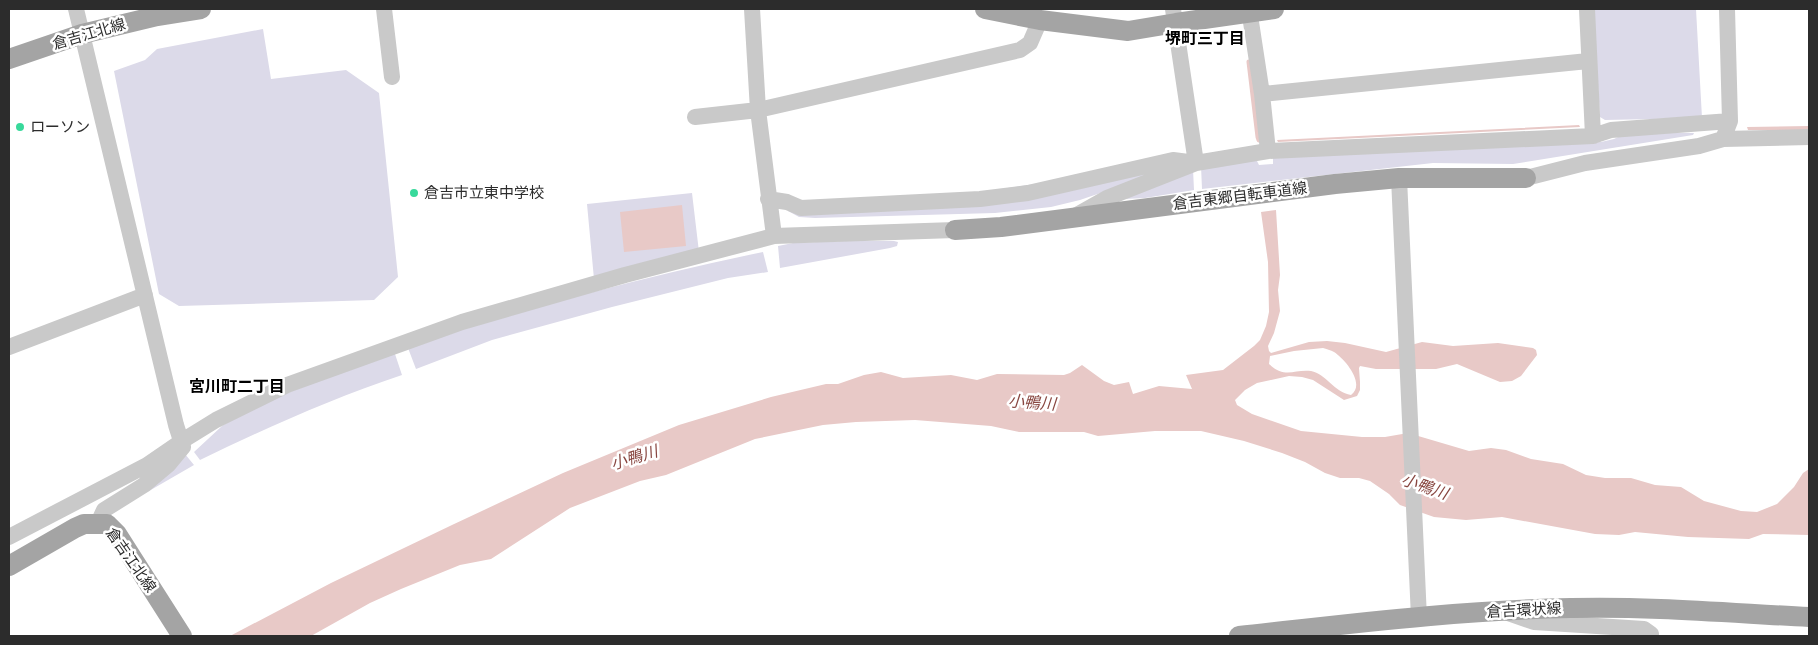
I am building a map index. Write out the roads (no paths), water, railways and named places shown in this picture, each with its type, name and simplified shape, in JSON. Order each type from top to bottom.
[{"type":"main road","name":"倉吉江北線","points":[[9,59],[82,34],[157,16],[201,9]]},
{"type":"main road","points":[[985,9],[1040,20],[1128,31],[1174,16],[1274,9]]},
{"type":"main road","name":"倉吉東郷自転車道線","points":[[955,230],[1001,227],[1336,184],[1399,178],[1526,178]]},
{"type":"main road","name":"倉吉江北線","points":[[9,566],[84,524],[107,524],[117,534],[182,636]]},
{"type":"main road","name":"倉吉環状線","points":[[1239,636],[1419,611],[1503,611],[1572,608],[1654,609],[1809,617]]},
{"type":"street","points":[[76,9],[183,447],[169,464],[144,485],[104,510],[98,523]]},
{"type":"street","points":[[384,9],[392,77]]},
{"type":"street","points":[[752,9],[758,110],[774,236]]},
{"type":"street","points":[[1586,9],[1593,136]]},
{"type":"street","points":[[1723,140],[1730,121],[1727,9]]},
{"type":"street","points":[[1249,10],[1262,94],[1268,151]]},
{"type":"street","points":[[1174,16],[1196,162]]},
{"type":"street","points":[[695,117],[758,110],[1020,50],[1030,44],[1040,20]]},
{"type":"street","points":[[1262,94],[1588,62]]},
{"type":"street","points":[[1073,217],[1107,198],[1196,162],[1268,151],[1593,136],[1611,130],[1730,121]]},
{"type":"street","points":[[1526,178],[1585,164],[1699,146],[1723,140],[1809,137]]},
{"type":"street","points":[[768,199],[787,202],[801,208],[980,199],[1028,193],[1173,160],[1196,162]]},
{"type":"street","points":[[1399,178],[1419,611]]},
{"type":"street","points":[[9,537],[147,465],[216,420],[287,384],[462,322],[626,275],[774,236],[955,230]]},
{"type":"street","points":[[9,347],[145,295]]},
{"type":"street","points":[[1503,611],[1534,622],[1644,629],[1658,635]]},
{"type":"street","points":[[1616,636],[1658,635]]},
{"type":"water","points":[[1579,125],[1580,127],[1278,142],[1277,140]]},
{"type":"water","points":[[1809,126],[1809,130],[1748,130],[1747,127]]},
{"type":"water","points":[[682,205],[686,246],[624,252],[620,212]]},
{"type":"water","name":"小鴨川","points":[[1276,210],[1280,311],[1268,346],[1271,353],[1309,342],[1327,341],[1386,352],[1422,342],[1453,346],[1498,343],[1533,348],[1536,350],[1537,355],[1521,376],[1512,381],[1500,382],[1457,364],[1436,369],[1376,369],[1360,366],[1360,390],[1357,396],[1344,400],[1313,380],[1289,376],[1257,383],[1245,390],[1235,400],[1237,405],[1252,414],[1301,431],[1362,437],[1385,437],[1408,433],[1469,451],[1491,448],[1506,450],[1531,459],[1563,464],[1586,475],[1605,478],[1631,478],[1655,485],[1681,487],[1704,501],[1741,511],[1757,512],[1777,504],[1794,487],[1803,473],[1809,469],[1809,535],[1763,534],[1749,539],[1688,537],[1635,532],[1619,535],[1595,534],[1502,517],[1466,520],[1434,517],[1400,505],[1389,494],[1370,481],[1359,478],[1340,478],[1282,453],[1244,441],[1201,431],[1155,431],[1098,436],[1084,432],[1019,432],[991,426],[915,420],[856,422],[823,425],[755,439],[666,475],[640,481],[570,508],[491,559],[460,565],[401,589],[370,603],[311,636],[230,636],[331,583],[563,473],[679,425],[771,397],[826,384],[838,384],[864,375],[881,372],[903,378],[951,375],[977,380],[997,374],[1064,375],[1082,365],[1104,381],[1114,385],[1129,382],[1133,394],[1159,386],[1192,389],[1186,375],[1223,370],[1260,340],[1266,326],[1269,312],[1268,262],[1261,212]],"holes":[[[1323,348],[1339,355],[1352,372],[1356,385],[1351,395],[1311,371],[1285,372],[1275,369],[1269,364],[1270,356]]]},
{"type":"waterway","points":[[1249,62],[1259,140]]},
{"type":"place","name":"ローソン","points":[[20,127]]},
{"type":"place","name":"倉吉市立東中学校","points":[[414,193]]},
{"type":"district","name":"堺町三丁目","points":[[1205,38]]},
{"type":"district","name":"宮川町二丁目","points":[[237,386]]}]
